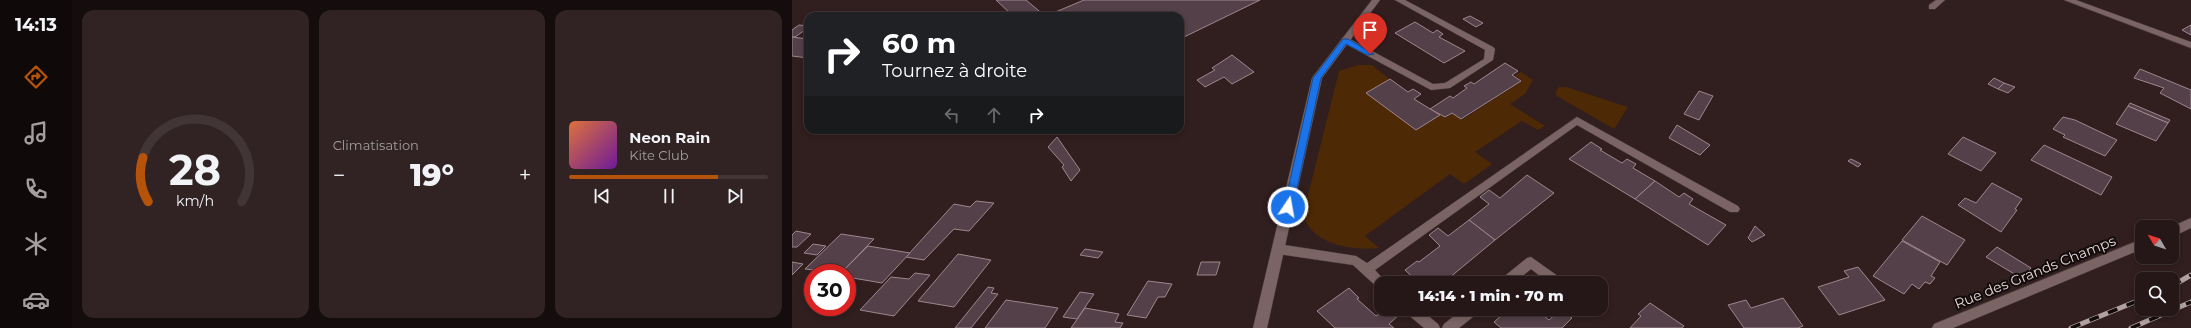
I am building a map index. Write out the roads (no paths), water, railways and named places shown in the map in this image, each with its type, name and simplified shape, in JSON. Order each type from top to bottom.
[{"type":"street","points":[[1260,328],[1317,78],[1376,0]]},
{"type":"street","points":[[1345,40],[1431,87],[1447,86],[1488,60],[1490,49],[1399,0]]},
{"type":"street","points":[[1932,7],[1941,0]]},
{"type":"street","points":[[2068,0],[2191,45]]},
{"type":"street","points":[[1366,270],[1577,120],[1734,209]]},
{"type":"street","points":[[2179,229],[2191,223]]},
{"type":"street","name":"Rue des Grands Champs","points":[[1939,328],[2135,247]]},
{"type":"street","points":[[1278,249],[1356,261],[1374,276]]},
{"type":"street","points":[[1514,276],[1531,262],[1549,276]]},
{"type":"street","points":[[1419,316],[1433,328]]},
{"type":"street","points":[[1449,328],[1464,316]]},
{"type":"railway","points":[[2179,282],[2191,275]]},
{"type":"railway","points":[[2071,328],[2135,302]]},
{"type":"railway","points":[[2131,328],[2191,302]]}]
